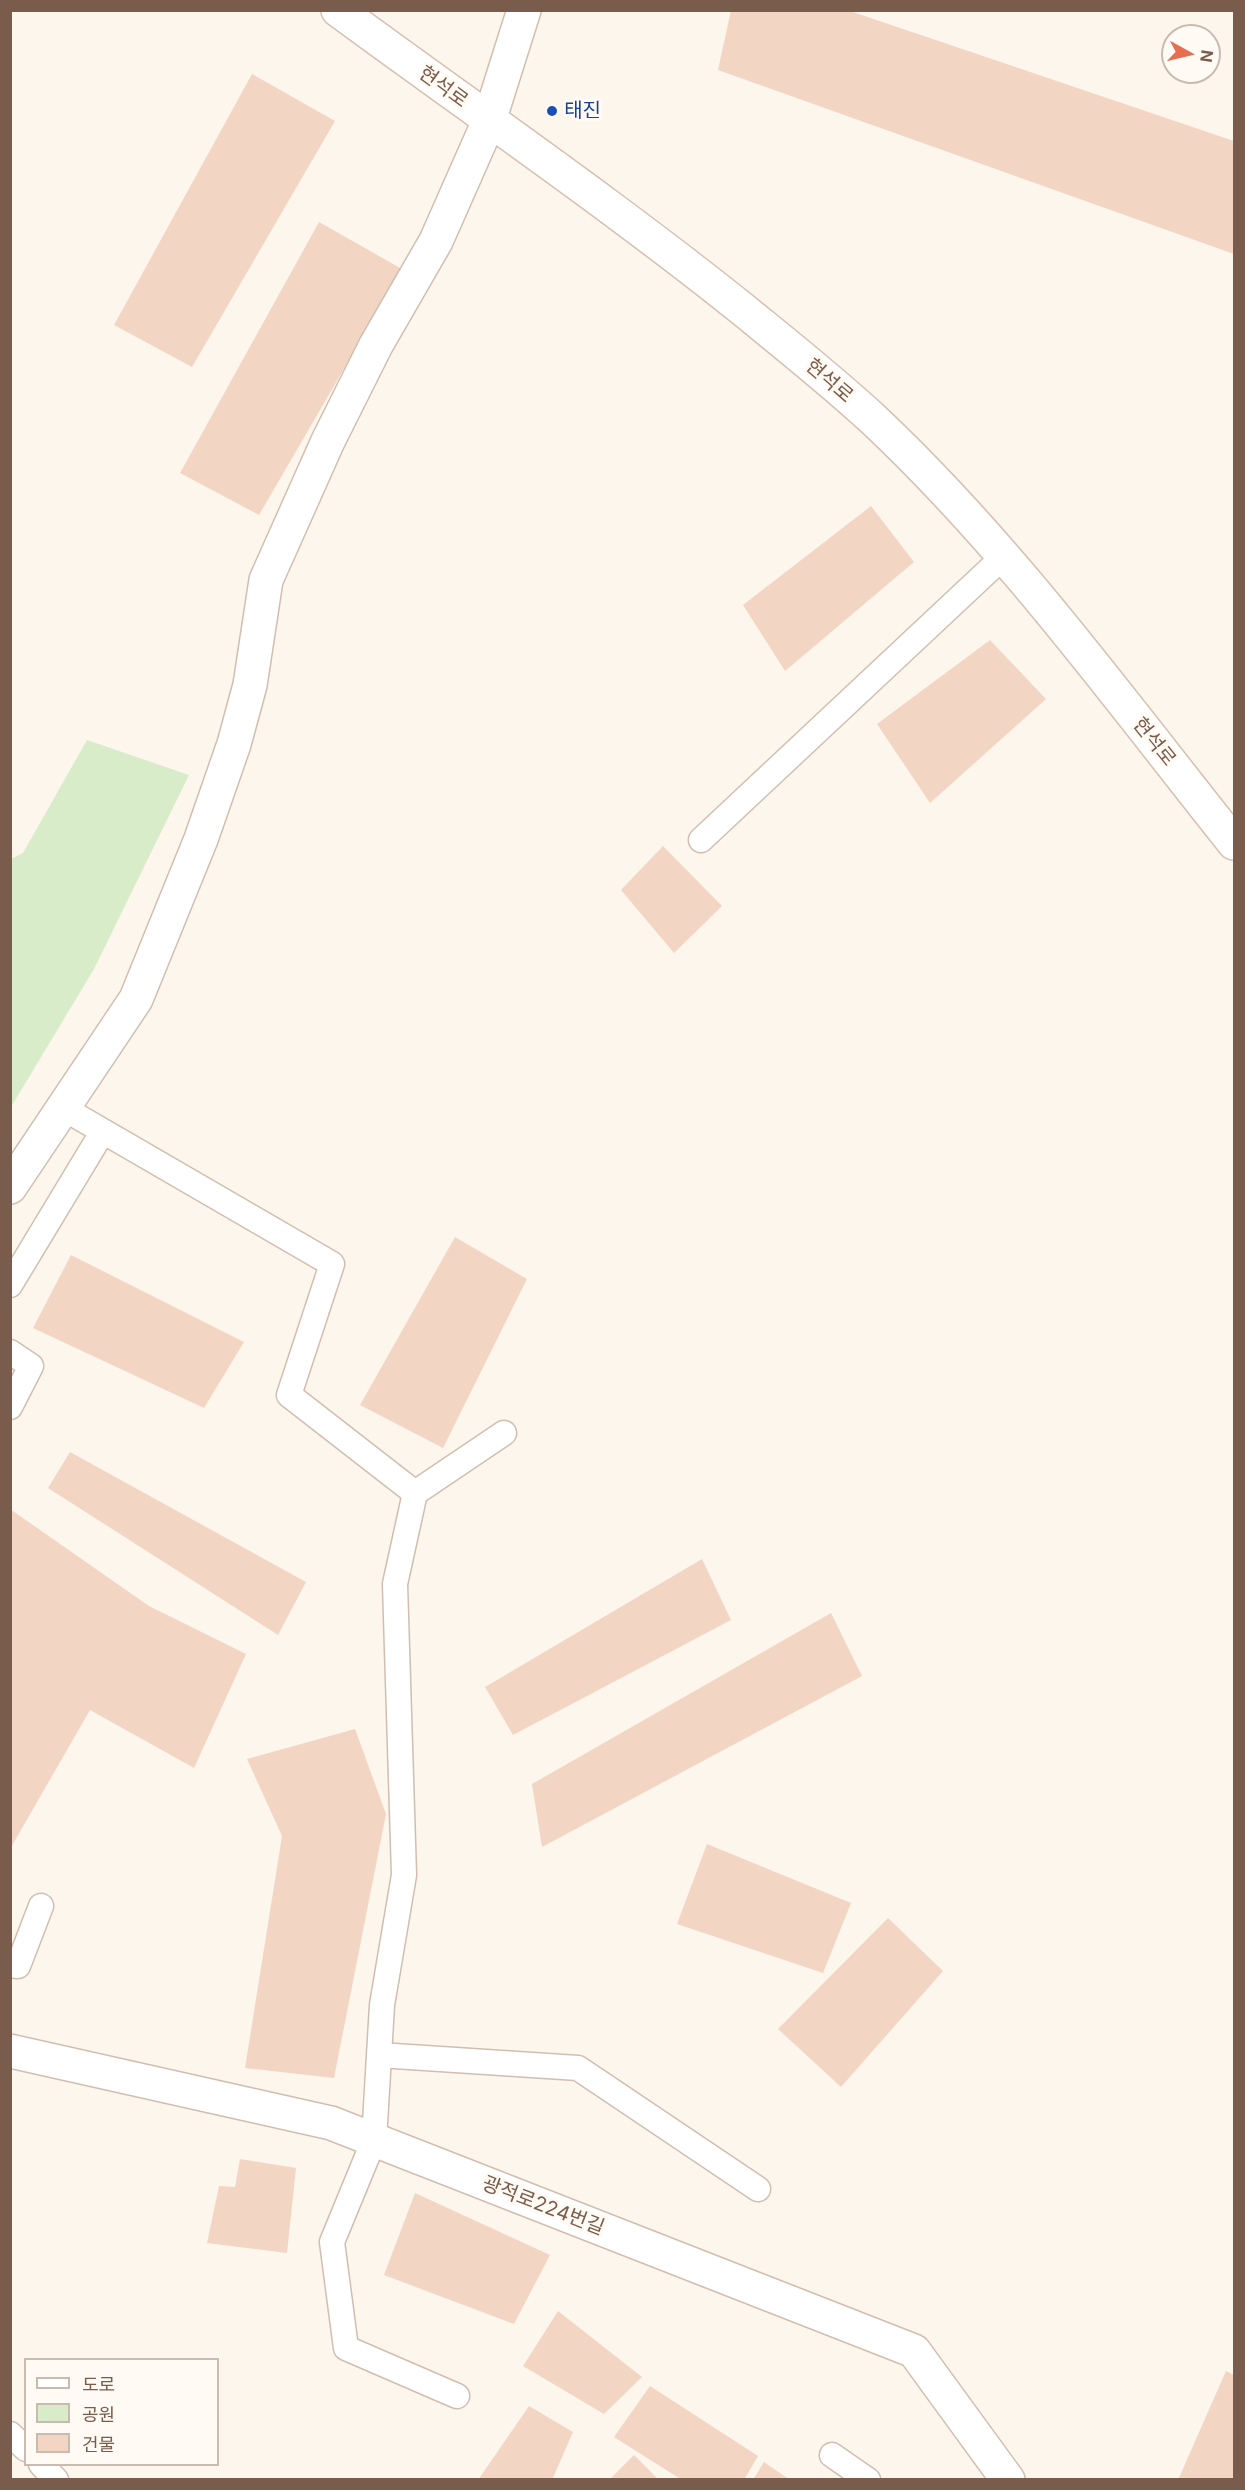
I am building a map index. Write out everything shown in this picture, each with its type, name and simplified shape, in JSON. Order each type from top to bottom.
[{"type":"street","name":"현석로","points":[[338,10],[676,256],[873,419],[936,483],[1041,598],[1234,843]]},
{"type":"street","points":[[10,1187],[136,999],[201,839],[234,744],[250,685],[266,580],[328,441],[376,345],[436,241],[489,122],[524,10]]},
{"type":"street","name":"광적로224번길","points":[[10,2051],[331,2122],[914,2352],[1008,2480]]},
{"type":"lane","points":[[701,840],[1003,557]]},
{"type":"lane","points":[[63,1107],[332,1264],[289,1395],[415,1493]]},
{"type":"lane","points":[[10,1285],[103,1131]]},
{"type":"lane","points":[[10,1352],[31,1366],[10,1407]]},
{"type":"lane","points":[[457,2396],[346,2348],[332,2242],[374,2140],[382,2005],[404,1875],[395,1584],[415,1493],[504,1433]]},
{"type":"lane","points":[[10,1965],[18,1966],[41,1906]]},
{"type":"lane","points":[[379,2055],[578,2068],[758,2188]]},
{"type":"lane","points":[[10,2434],[24,2447]]},
{"type":"lane","points":[[832,2455],[867,2480]]},
{"type":"lane","points":[[43,2466],[56,2480]]},
{"type":"green space","points":[[87,740],[189,775],[94,969],[11,1107],[11,859],[23,853]]},
{"type":"building","points":[[731,10],[847,10],[1234,141],[1234,254],[718,70]]},
{"type":"building","points":[[252,74],[335,121],[192,367],[114,325]]},
{"type":"building","points":[[319,222],[402,269],[259,515],[180,473]]},
{"type":"building","points":[[871,506],[914,562],[785,671],[743,605]]},
{"type":"building","points":[[990,640],[1046,699],[930,803],[877,724]]},
{"type":"building","points":[[663,846],[722,906],[674,953],[621,890]]},
{"type":"building","points":[[455,1237],[527,1279],[443,1448],[360,1405]]},
{"type":"building","points":[[71,1255],[244,1342],[204,1408],[33,1328]]},
{"type":"building","points":[[70,1452],[306,1582],[278,1635],[48,1488]]},
{"type":"building","points":[[10,1509],[149,1606],[246,1654],[194,1768],[90,1710],[10,1849]]},
{"type":"building","points":[[702,1559],[731,1620],[513,1735],[485,1687]]},
{"type":"building","points":[[831,1613],[862,1676],[542,1847],[532,1784]]},
{"type":"building","points":[[355,1729],[386,1814],[334,2078],[245,2068],[282,1836],[247,1759]]},
{"type":"building","points":[[707,1844],[851,1903],[823,1973],[677,1924]]},
{"type":"building","points":[[888,1918],[943,1971],[841,2087],[778,2029]]},
{"type":"building","points":[[240,2159],[296,2168],[287,2253],[207,2243],[219,2186],[235,2187]]},
{"type":"building","points":[[415,2193],[550,2255],[514,2324],[384,2275]]},
{"type":"building","points":[[558,2311],[642,2377],[604,2414],[523,2366]]},
{"type":"building","points":[[1226,2371],[1234,2375],[1234,2480],[1178,2480]]},
{"type":"building","points":[[650,2386],[758,2456],[744,2480],[682,2480],[614,2437]]},
{"type":"building","points":[[529,2406],[573,2432],[552,2480],[478,2480]]},
{"type":"building","points":[[634,2455],[659,2480],[609,2480]]},
{"type":"building","points":[[764,2462],[790,2480],[753,2480]]},
{"type":"place","name":"태진","points":[[552,111]]}]
